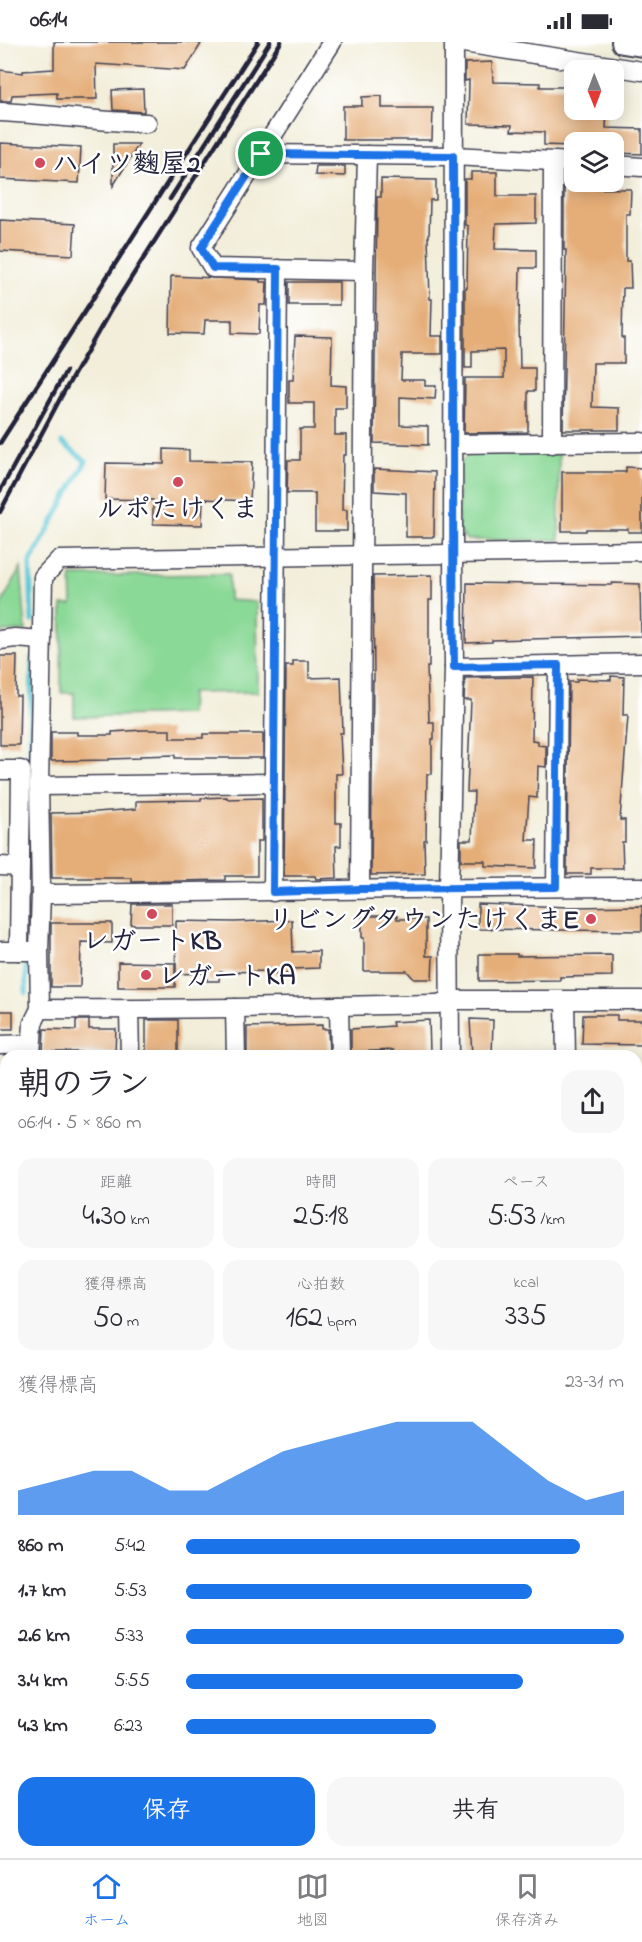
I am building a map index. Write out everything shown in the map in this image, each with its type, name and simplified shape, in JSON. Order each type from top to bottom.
[{"type":"street","points":[[332,42],[201,248],[213,268],[364,271]]},
{"type":"street","points":[[450,1050],[449,888],[454,667],[453,156],[456,42],[642,71]]},
{"type":"street","points":[[623,42],[642,45]]},
{"type":"street","points":[[0,112],[49,114],[107,122],[147,123]]},
{"type":"street","points":[[261,154],[453,156],[564,162]]},
{"type":"street","points":[[360,889],[364,271],[367,155]]},
{"type":"street","points":[[552,444],[553,161]]},
{"type":"street","points":[[624,166],[642,167]]},
{"type":"street","points":[[273,892],[278,269]]},
{"type":"street","points":[[454,444],[642,442]]},
{"type":"street","points":[[0,1045],[30,1050],[33,1023],[40,1009],[39,786],[43,577],[59,560],[642,551]]},
{"type":"street","points":[[0,640],[15,638],[42,640]]},
{"type":"street","points":[[454,667],[642,663]]},
{"type":"street","points":[[556,887],[558,665]]},
{"type":"street","points":[[0,770],[21,770],[20,951]]},
{"type":"street","points":[[39,786],[273,783]]},
{"type":"street","points":[[0,866],[20,867]]},
{"type":"street","points":[[41,894],[642,887]]},
{"type":"street","points":[[0,951],[39,951]]},
{"type":"street","points":[[40,1009],[129,1010],[438,1004],[450,1000],[642,1000]]},
{"type":"street","points":[[565,1001],[566,1050]]},
{"type":"street","points":[[339,1006],[340,1050]]},
{"type":"street","points":[[236,1008],[236,1050]]},
{"type":"street","points":[[129,1010],[130,1050]]},
{"type":"green space","points":[[559,453],[559,540],[467,540],[458,530],[459,464],[469,454]]},
{"type":"green space","points":[[21,567],[26,631],[0,632],[0,607]]},
{"type":"green space","points":[[229,574],[229,600],[257,602],[258,692],[191,693],[190,714],[74,717],[74,693],[61,693],[62,605],[72,605],[71,576]]},
{"type":"building","points":[[54,42],[192,42],[201,44],[185,70],[96,64],[97,99],[57,99],[57,93],[12,95],[11,101],[0,101],[0,70],[23,73],[23,71],[54,69]]},
{"type":"building","points":[[492,62],[493,82],[540,83],[540,87],[564,87],[564,120],[606,120],[606,128],[642,129],[642,154],[624,153],[624,132],[564,132],[564,146],[544,145],[544,132],[511,131],[512,125],[468,124],[469,80],[465,81],[465,63]]},
{"type":"building","points":[[143,89],[144,112],[113,110],[112,90]]},
{"type":"building","points":[[382,96],[382,108],[433,108],[432,140],[343,140],[343,106],[362,106],[362,97]]},
{"type":"building","name":"ハイツ麴屋2","points":[[0,143],[81,147],[79,183],[0,179]]},
{"type":"building","points":[[113,144],[139,144],[113,186]]},
{"type":"building","points":[[316,166],[345,166],[345,176],[315,175]]},
{"type":"building","points":[[471,172],[497,172],[497,196],[536,196],[536,223],[496,224],[495,249],[536,250],[536,268],[520,268],[520,368],[535,368],[535,391],[528,391],[528,432],[464,433],[465,378],[504,378],[504,350],[472,351],[472,368],[465,368],[468,226],[465,225],[465,179],[471,179]]},
{"type":"building","points":[[381,179],[436,180],[436,200],[430,200],[428,237],[430,299],[432,299],[431,336],[442,336],[442,354],[402,354],[401,380],[425,380],[425,386],[436,386],[435,399],[400,397],[400,425],[428,426],[428,445],[374,443],[377,197],[381,197]]},
{"type":"building","points":[[624,189],[631,189],[630,214],[626,214],[626,261],[630,261],[631,288],[623,288],[624,363],[593,363],[592,407],[619,408],[619,430],[563,430],[566,250],[564,250],[564,192],[624,192]]},
{"type":"building","points":[[0,220],[75,224],[73,255],[0,251]]},
{"type":"building","points":[[171,276],[267,282],[266,305],[260,305],[259,334],[232,333],[232,320],[205,320],[204,334],[170,333]]},
{"type":"building","points":[[289,282],[339,282],[339,305],[289,305]]},
{"type":"building","points":[[295,336],[332,337],[331,385],[346,386],[346,408],[335,408],[335,435],[346,435],[346,455],[343,455],[342,510],[347,510],[347,531],[315,531],[315,493],[287,493],[288,460],[300,460],[300,429],[314,429],[314,403],[289,403],[289,380],[293,380]]},
{"type":"building","name":"ルポたけくま","points":[[164,449],[189,450],[189,461],[252,462],[250,501],[203,499],[202,525],[153,524],[153,500],[105,499],[106,463],[164,464]]},
{"type":"building","points":[[626,467],[642,468],[642,532],[628,532],[628,529],[562,531],[562,472],[626,472]]},
{"type":"building","points":[[374,469],[435,472],[434,537],[406,537],[406,493],[374,491]]},
{"type":"building","points":[[432,575],[432,600],[429,600],[429,667],[427,667],[429,722],[434,722],[434,739],[432,739],[432,774],[427,774],[425,874],[371,875],[373,576]]},
{"type":"building","points":[[467,583],[640,584],[641,636],[492,640],[492,642],[466,643]]},
{"type":"building","points":[[0,656],[17,656],[16,696],[20,696],[19,745],[0,745]]},
{"type":"building","points":[[293,661],[309,661],[309,678],[341,677],[342,774],[336,774],[336,823],[341,823],[341,846],[336,846],[337,878],[284,876],[286,666],[293,666]]},
{"type":"building","points":[[611,676],[624,677],[623,715],[628,715],[620,820],[625,820],[625,842],[622,842],[623,868],[591,868],[591,874],[567,874],[569,682],[577,682],[577,679],[611,680]]},
{"type":"building","points":[[533,677],[532,740],[538,741],[538,745],[546,746],[546,767],[538,766],[537,798],[529,797],[526,840],[537,840],[536,868],[485,866],[485,861],[461,861],[461,840],[472,840],[474,792],[467,792],[471,700],[464,700],[465,678]]},
{"type":"building","points":[[170,730],[170,738],[203,738],[203,734],[263,734],[263,758],[175,758],[175,755],[109,760],[51,761],[51,732],[112,735],[112,732]]},
{"type":"building","points":[[227,797],[227,799],[262,798],[262,841],[257,841],[257,876],[225,876],[225,880],[132,882],[132,878],[52,878],[51,813],[136,809],[136,801],[201,800],[201,798]]},
{"type":"building","name":"レガートKB","points":[[132,904],[172,904],[172,925],[131,925]]},
{"type":"building","points":[[478,904],[570,907],[642,906],[642,931],[478,929]]},
{"type":"building","points":[[362,916],[426,919],[426,956],[433,956],[432,979],[414,979],[407,971],[364,971]]},
{"type":"building","points":[[292,920],[293,952],[319,951],[319,968],[292,969],[292,974],[270,973],[270,971],[220,972],[219,981],[207,981],[207,973],[176,974],[176,921]]},
{"type":"building","points":[[51,923],[112,923],[112,943],[81,942],[80,987],[51,987]]},
{"type":"building","points":[[479,954],[612,955],[612,976],[560,977],[560,980],[479,981]]},
{"type":"building","name":"レガートKA","points":[[118,962],[175,963],[175,987],[118,987]]},
{"type":"building","points":[[0,1011],[13,1011],[13,1029],[0,1029]]},
{"type":"building","points":[[583,1015],[617,1015],[617,1020],[642,1020],[642,1045],[582,1044]]},
{"type":"building","points":[[470,1019],[493,1020],[492,1050],[472,1050]]},
{"type":"building","points":[[76,1020],[89,1020],[89,1029],[116,1029],[115,1050],[43,1050],[44,1029],[76,1030]]},
{"type":"building","points":[[146,1020],[178,1020],[178,1050],[146,1050]]},
{"type":"building","points":[[429,1020],[430,1050],[351,1050],[351,1029],[393,1026],[392,1022]]},
{"type":"building","points":[[322,1025],[322,1029],[328,1029],[329,1050],[247,1050],[247,1027]]},
{"type":"waterway","points":[[32,621],[30,563],[86,461],[62,443]]},
{"type":"waterway","points":[[30,777],[32,657]]},
{"type":"waterway","points":[[26,965],[26,993]]},
{"type":"railway","points":[[0,443],[258,42]]},
{"type":"railway","points":[[170,199],[270,42]]},
{"type":"railway","points":[[0,512],[61,397],[112,308],[281,42]]},
{"type":"railway","points":[[0,491],[66,371]]},
{"type":"place","name":"ハイツ麴屋2","points":[[40,163]]},
{"type":"place","name":"ルポたけくま","points":[[178,482]]},
{"type":"place","name":"レガートKB","points":[[152,914]]},
{"type":"place","name":"リビングタウンたけくまE","points":[[591,919]]},
{"type":"place","name":"レガートKA","points":[[146,975]]},
{"type":"route","points":[[261,154],[453,156],[454,667],[558,665],[556,887],[273,892],[278,269],[213,268],[201,248],[261,154]]}]
